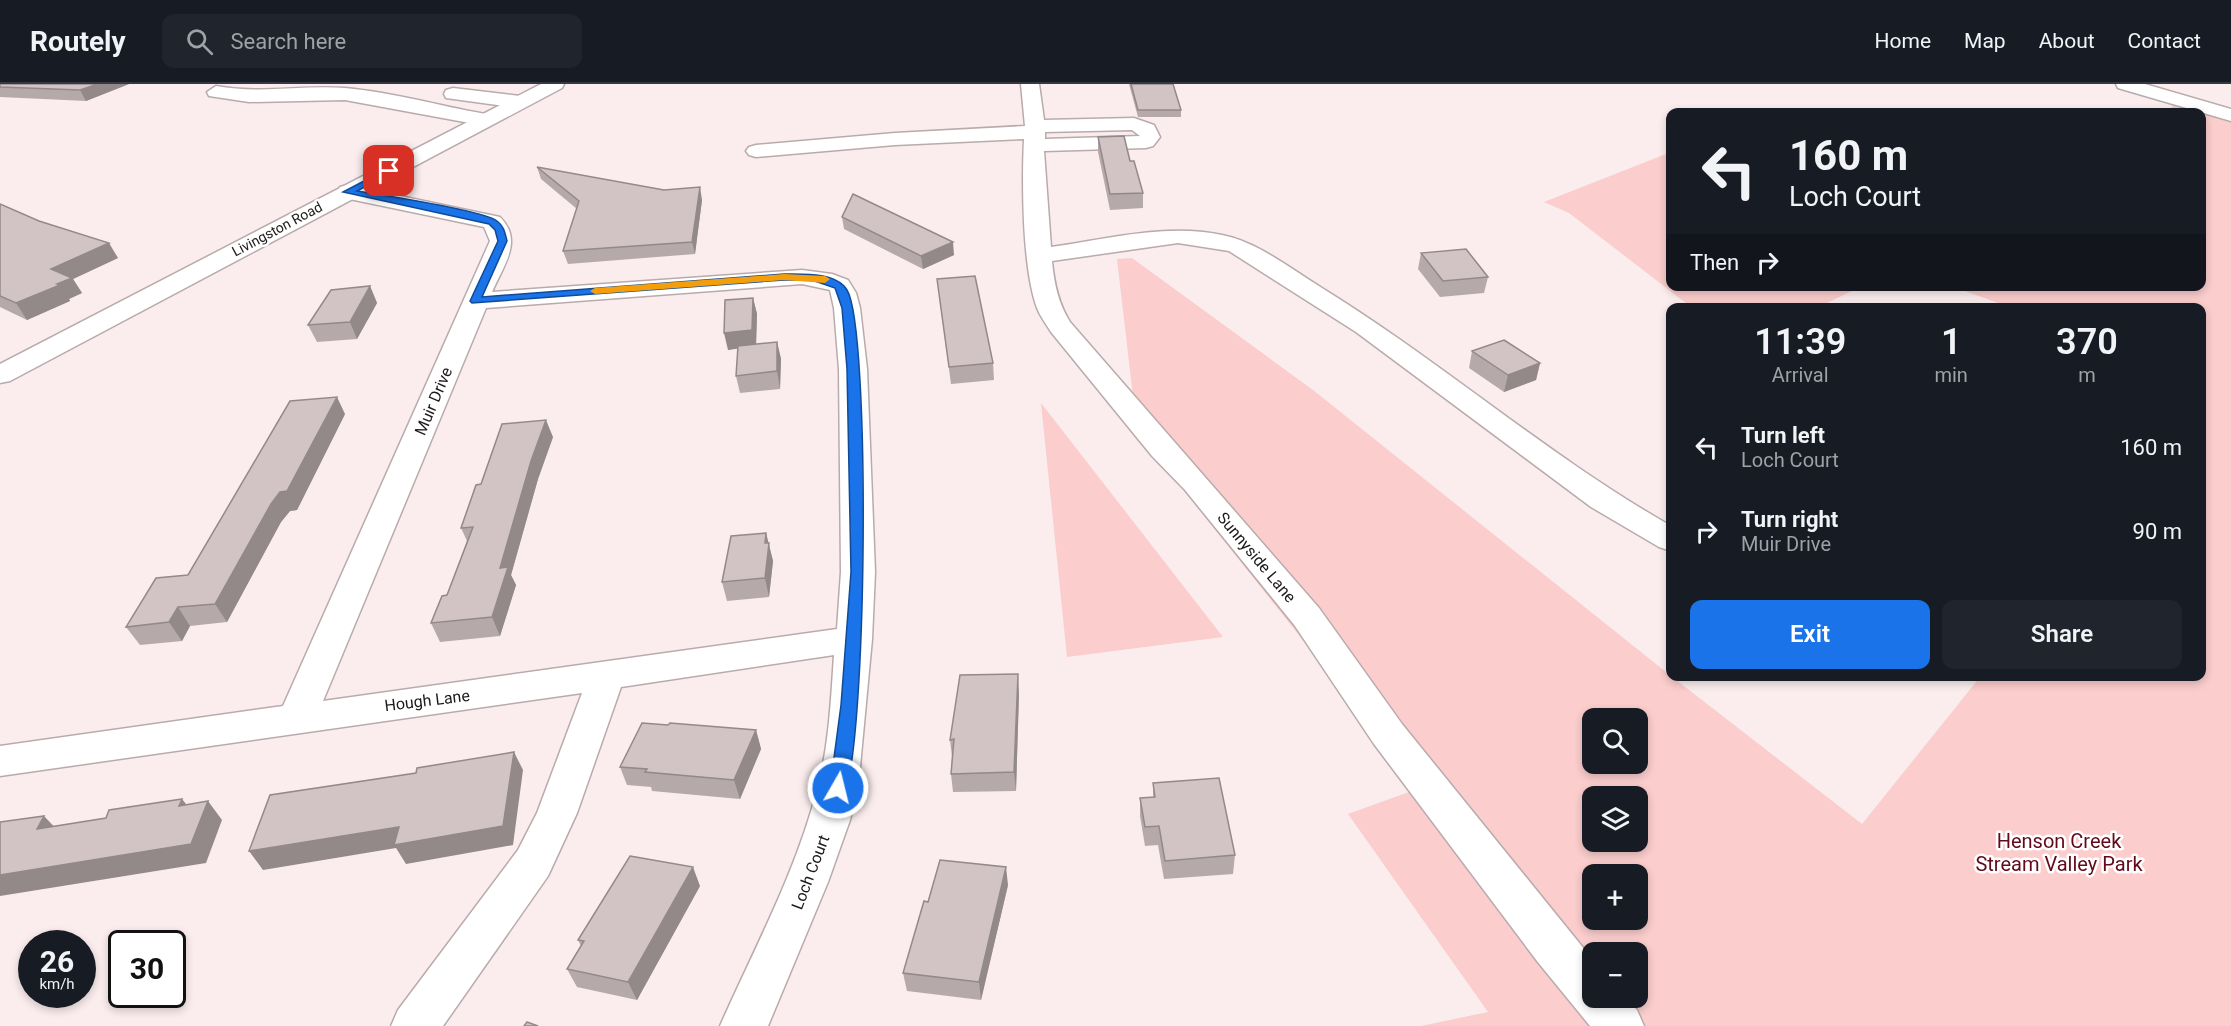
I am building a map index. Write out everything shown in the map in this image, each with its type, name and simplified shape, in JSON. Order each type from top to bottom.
[{"type":"street","points":[[393,84],[520,102]]},
{"type":"street","name":"Livingston Road","points":[[0,375],[555,84]]},
{"type":"street","name":"Sunnyside Lane","points":[[1030,84],[1036,219],[1042,282],[1047,300],[1065,334],[1163,450],[1196,483],[1307,617],[1389,734],[1552,947],[1582,982]]},
{"type":"street","points":[[2125,84],[2231,115]]},
{"type":"street","points":[[216,92],[302,114]]},
{"type":"street","points":[[242,98],[344,94],[372,96],[428,110],[486,120]]},
{"type":"street","points":[[354,115],[428,110]]},
{"type":"street","points":[[756,151],[896,139],[1034,135]]},
{"type":"street","name":"Muir Drive","points":[[297,717],[502,241],[499,230],[492,222],[348,192]]},
{"type":"street","points":[[1041,256],[1101,249],[1155,237],[1178,236],[1220,241],[1238,246],[1365,326],[1602,500],[1666,537]]},
{"type":"street","name":"Loch Court","points":[[476,301],[784,277],[813,277],[839,285],[844,293],[853,369],[858,572],[844,748],[835,799],[807,882],[744,1026]]},
{"type":"street","name":"Hough Lane","points":[[0,761],[297,717],[606,677],[854,639]]},
{"type":"street","points":[[415,1026],[533,862],[557,813],[606,677]]},
{"type":"street","name":"Sunnyside Lane","points":[[1604,1008],[1620,1026]]},
{"type":"green space","name":"Henson Creek Stream Valley Park","points":[[2185,100],[2231,113],[2231,1026],[1421,1026],[1488,1012],[1348,814],[1420,788],[1137,431],[1117,259],[1132,258],[1313,390],[1666,672],[1666,681],[1677,681],[1862,824],[1977,681],[2206,681],[2206,303],[1998,303],[1965,291],[2206,291],[2206,108],[2170,108]]},
{"type":"green space","points":[[1666,154],[1666,288],[1569,213],[1544,202]]},
{"type":"green space","points":[[1670,291],[1852,291],[1827,303],[1686,303]]},
{"type":"green space","points":[[1041,403],[1223,637],[1067,657]]},
{"type":"building","points":[[0,84],[98,84],[80,90],[0,87]]},
{"type":"building","points":[[1131,84],[1173,84],[1181,110],[1138,110]]},
{"type":"building","points":[[1124,136],[1130,161],[1134,161],[1143,193],[1110,194],[1098,137]]},
{"type":"building","points":[[537,167],[664,190],[700,187],[692,242],[563,251],[579,201]]},
{"type":"building","points":[[853,194],[953,242],[921,256],[842,217]]},
{"type":"building","points":[[0,204],[39,221],[109,243],[51,269],[72,278],[16,303],[0,296]]},
{"type":"building","points":[[1466,249],[1488,277],[1443,281],[1421,253]]},
{"type":"building","points":[[975,276],[993,363],[949,367],[937,279]]},
{"type":"building","points":[[370,286],[350,322],[308,325],[331,290]]},
{"type":"building","points":[[753,298],[752,330],[724,333],[725,300]]},
{"type":"building","points":[[1504,340],[1540,363],[1508,375],[1472,351]]},
{"type":"building","points":[[777,342],[777,371],[736,376],[738,346]]},
{"type":"building","points":[[337,397],[287,491],[280,492],[271,504],[215,604],[178,607],[169,622],[126,627],[156,578],[188,575],[290,401]]},
{"type":"building","points":[[546,420],[531,461],[500,568],[508,567],[492,617],[431,623],[442,596],[447,595],[473,527],[461,528],[476,485],[481,484],[502,424]]},
{"type":"building","points":[[766,533],[765,543],[769,543],[765,578],[722,582],[731,536]]},
{"type":"building","points":[[1018,674],[1014,772],[951,774],[954,739],[950,740],[960,675]]},
{"type":"building","points":[[642,723],[756,730],[734,780],[645,772],[647,769],[620,767]]},
{"type":"building","points":[[514,752],[503,826],[394,845],[399,827],[249,851],[270,795],[416,773],[417,768]]},
{"type":"building","points":[[1219,778],[1235,855],[1165,861],[1159,826],[1145,827],[1140,798],[1155,797],[1153,783]]},
{"type":"building","points":[[182,799],[179,806],[208,801],[191,844],[0,875],[0,822],[44,816],[37,829],[106,818],[109,810]]},
{"type":"building","points":[[630,856],[693,867],[628,982],[567,969],[584,941],[578,940]]},
{"type":"building","points":[[940,860],[1006,867],[979,982],[903,973],[924,901],[928,902]]},
{"type":"building","points":[[527,1022],[538,1026],[524,1026]]},
{"type":"slow traffic","points":[[595,291],[784,277],[825,279]]},
{"type":"route","points":[[389,171],[348,192],[470,215],[492,222],[499,230],[502,241],[476,301],[784,277],[813,277],[839,285],[844,293],[847,308],[853,369],[858,572],[849,705],[838,788]]}]
